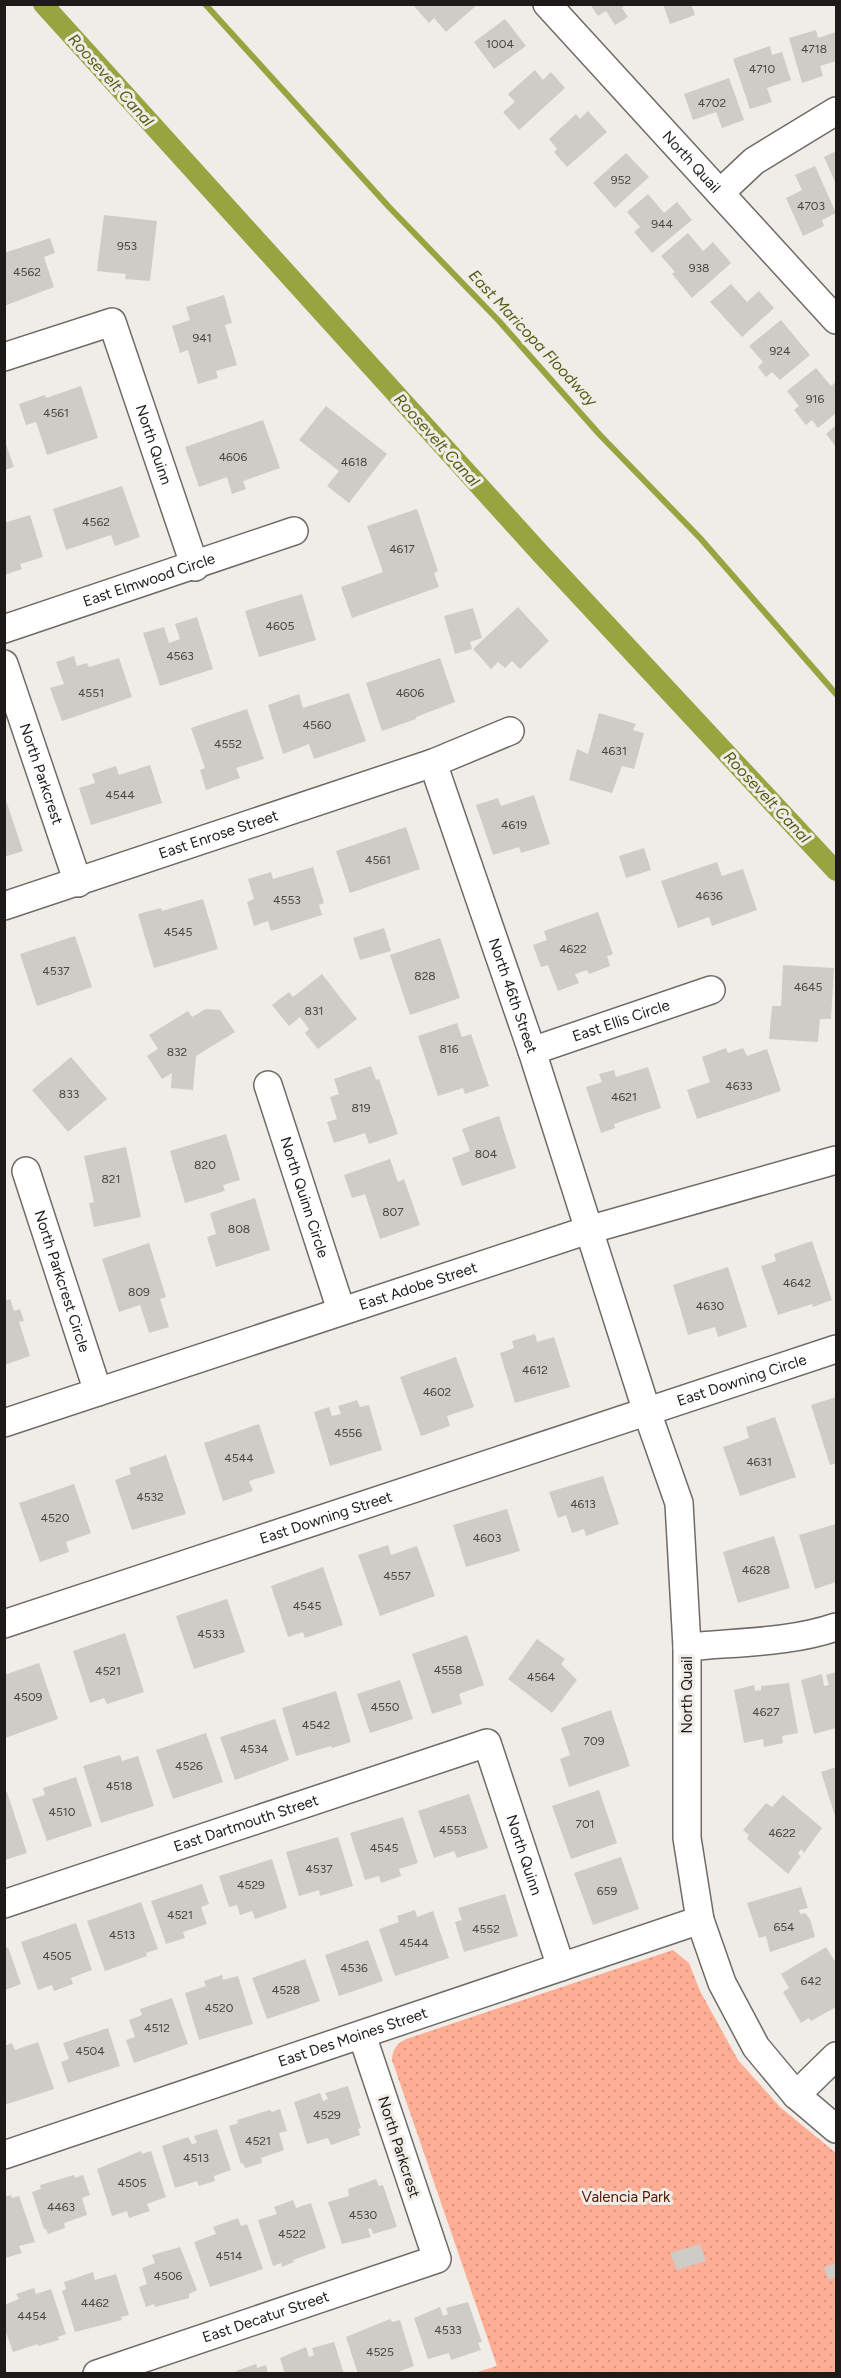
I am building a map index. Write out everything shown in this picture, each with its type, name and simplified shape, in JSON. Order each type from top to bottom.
[{"type":"street","name":"North Quail","points":[[547,4],[837,320]]},
{"type":"street","points":[[720,193],[754,161],[837,111]]},
{"type":"street","name":"North Quinn","points":[[4,357],[112,322],[195,567]]},
{"type":"street","name":"East Elmwood Circle","points":[[4,629],[195,567],[294,531]]},
{"type":"street","name":"North Parkcrest","points":[[4,664],[78,883]]},
{"type":"street","name":"East Enrose Street","points":[[4,906],[433,763],[510,731]]},
{"type":"street","name":"North 46th Street","points":[[433,763],[532,1051],[588,1230]]},
{"type":"street","name":"East Ellis Circle","points":[[532,1051],[711,990]]},
{"type":"street","name":"North Quinn Circle","points":[[268,1085],[341,1310]]},
{"type":"street","name":"East Adobe Street","points":[[4,1423],[588,1230],[837,1160]]},
{"type":"street","name":"North Parkcrest Circle","points":[[26,1171],[98,1392]]},
{"type":"street","name":"North Quail","points":[[588,1230],[679,1503],[687,1647],[687,1838],[700,1920],[722,1983],[756,2048],[796,2095],[837,2129]]},
{"type":"street","name":"East Downing Circle","points":[[647,1412],[837,1349]]},
{"type":"street","name":"East Downing Street","points":[[4,1624],[647,1412]]},
{"type":"street","points":[[687,1647],[790,1638],[837,1627]]},
{"type":"street","name":"North Quinn","points":[[487,1743],[561,1967]]},
{"type":"street","name":"East Dartmouth Street","points":[[4,1904],[487,1743]]},
{"type":"street","name":"East Des Moines Street","points":[[4,2155],[700,1920]]},
{"type":"street","name":"North Parkcrest","points":[[362,2035],[436,2259]]},
{"type":"street","points":[[796,2095],[837,2056]]},
{"type":"street","name":"East Decatur Street","points":[[97,2373],[436,2259]]},
{"type":"green space","name":"Valencia Park","points":[[673,1950],[689,1963],[700,1991],[738,2060],[780,2107],[836,2153],[836,2373],[474,2373],[497,2366],[392,2060],[394,2050],[406,2039]]},
{"type":"building","points":[[416,4],[478,4],[446,32],[434,18],[429,23],[414,6]]},
{"type":"building","points":[[590,4],[626,4],[622,8],[628,17],[615,25],[606,11],[598,16]]},
{"type":"building","points":[[663,4],[691,4],[695,15],[670,24]]},
{"type":"building","points":[[505,19],[526,46],[494,69],[474,42]]},
{"type":"building","points":[[816,30],[818,38],[836,32],[836,61],[820,66],[823,76],[802,83],[789,38]]},
{"type":"building","points":[[770,46],[772,55],[782,52],[791,80],[767,88],[772,102],[750,109],[733,59]]},
{"type":"building","points":[[535,70],[543,80],[551,72],[565,88],[519,130],[503,112],[515,102],[508,94]]},
{"type":"building","points":[[729,78],[744,120],[722,128],[716,112],[693,120],[684,94]]},
{"type":"building","points":[[588,111],[607,132],[567,167],[554,152],[557,149],[549,139],[576,114],[580,119]]},
{"type":"building","points":[[836,151],[836,184],[824,157]]},
{"type":"building","points":[[626,153],[649,177],[615,208],[593,183]]},
{"type":"building","points":[[815,166],[836,213],[822,220],[824,226],[803,236],[786,198],[802,190],[795,175]]},
{"type":"building","points":[[648,194],[664,213],[677,202],[692,220],[652,253],[634,232],[640,227],[627,212]]},
{"type":"building","points":[[104,215],[157,221],[150,281],[125,279],[126,274],[97,271]]},
{"type":"building","points":[[688,233],[703,251],[713,242],[731,263],[692,298],[672,274],[675,272],[661,256]]},
{"type":"building","points":[[50,238],[55,253],[44,257],[54,287],[4,306],[4,253]]},
{"type":"building","points":[[731,284],[747,302],[759,291],[774,308],[742,337],[710,302]]},
{"type":"building","points":[[224,295],[232,323],[225,325],[237,365],[216,371],[218,378],[198,384],[188,350],[180,353],[172,326],[190,320],[186,307]]},
{"type":"building","points":[[781,320],[810,355],[780,380],[772,372],[766,377],[758,367],[763,362],[749,346]]},
{"type":"building","points":[[816,368],[831,386],[836,382],[836,413],[818,428],[812,420],[806,425],[794,410],[799,406],[787,391]]},
{"type":"building","points":[[81,386],[98,438],[47,455],[36,422],[26,425],[19,404]]},
{"type":"building","points":[[326,406],[387,454],[349,503],[327,486],[339,471],[299,440]]},
{"type":"building","points":[[263,420],[280,468],[243,481],[246,489],[232,494],[227,477],[199,487],[185,447]]},
{"type":"building","points":[[836,425],[836,447],[826,434]]},
{"type":"building","points":[[4,439],[14,467],[4,470]]},
{"type":"building","points":[[122,486],[140,537],[115,546],[111,535],[66,550],[53,509]]},
{"type":"building","points":[[417,509],[438,571],[434,573],[439,587],[352,618],[341,587],[383,572],[367,526]]},
{"type":"building","points":[[30,515],[43,557],[20,564],[22,569],[4,575],[4,523]]},
{"type":"building","points":[[302,594],[316,640],[259,657],[245,611]]},
{"type":"building","points":[[518,607],[549,641],[520,669],[512,661],[505,668],[498,662],[491,669],[473,649]]},
{"type":"building","points":[[473,608],[482,638],[470,642],[472,649],[455,654],[444,616]]},
{"type":"building","points":[[197,617],[213,669],[160,686],[143,633],[164,627],[169,643],[180,639],[175,624]]},
{"type":"building","points":[[74,656],[77,666],[87,663],[89,667],[119,658],[132,697],[62,721],[50,688],[64,684],[56,662]]},
{"type":"building","points":[[440,658],[455,702],[382,731],[366,683]]},
{"type":"building","points":[[349,693],[366,741],[314,759],[309,744],[283,754],[268,705],[299,694],[303,708]]},
{"type":"building","points":[[247,709],[264,759],[236,768],[240,778],[206,790],[200,770],[205,768],[191,728]]},
{"type":"building","points":[[599,713],[636,724],[633,730],[644,733],[634,769],[622,766],[612,793],[569,780],[577,749],[588,754]]},
{"type":"building","points":[[150,765],[162,803],[91,825],[79,788],[95,783],[92,774],[116,766],[119,775]]},
{"type":"building","points":[[534,795],[550,844],[521,853],[519,847],[493,855],[476,805],[498,798],[501,806]]},
{"type":"building","points":[[7,803],[23,851],[4,857],[4,804]]},
{"type":"building","points":[[406,827],[420,869],[350,893],[336,851]]},
{"type":"building","points":[[644,848],[651,870],[626,878],[619,856]]},
{"type":"building","points":[[717,862],[722,876],[743,869],[757,910],[712,926],[709,917],[678,928],[661,881]]},
{"type":"building","points":[[313,867],[324,903],[319,905],[322,915],[271,931],[268,921],[254,926],[247,902],[254,899],[248,879],[271,872],[273,879]]},
{"type":"building","points":[[203,899],[218,949],[154,968],[138,914],[161,908],[162,911]]},
{"type":"building","points":[[598,912],[613,954],[607,956],[610,966],[589,974],[587,970],[575,974],[579,983],[558,991],[548,965],[541,967],[533,945],[547,940],[544,931]]},
{"type":"building","points":[[384,928],[391,951],[360,960],[353,938]]},
{"type":"building","points":[[75,936],[92,987],[37,1006],[20,954]]},
{"type":"building","points":[[440,938],[460,998],[410,1015],[390,955]]},
{"type":"building","points":[[783,965],[834,968],[831,1019],[820,1019],[818,1042],[769,1039],[772,1006],[781,1006]]},
{"type":"building","points":[[322,974],[357,1019],[318,1049],[305,1033],[309,1029],[300,1017],[289,1026],[272,1005],[289,992],[293,997]]},
{"type":"building","points":[[206,1009],[220,1010],[235,1032],[196,1056],[193,1090],[171,1088],[172,1073],[162,1079],[147,1056],[158,1049],[149,1035],[188,1011],[192,1017]]},
{"type":"building","points":[[457,1023],[462,1037],[471,1034],[489,1086],[465,1094],[463,1088],[438,1096],[418,1036]]},
{"type":"building","points":[[726,1048],[728,1053],[743,1048],[747,1056],[767,1049],[781,1091],[697,1119],[687,1090],[710,1082],[702,1057]]},
{"type":"building","points":[[71,1057],[107,1099],[68,1132],[32,1090]]},
{"type":"building","points":[[371,1066],[376,1080],[379,1079],[398,1134],[369,1144],[365,1133],[334,1143],[327,1122],[337,1119],[330,1097],[339,1094],[334,1079]]},
{"type":"building","points":[[648,1067],[661,1108],[614,1124],[615,1128],[601,1133],[586,1087],[602,1082],[599,1074],[614,1070],[616,1077]]},
{"type":"building","points":[[499,1116],[516,1168],[462,1186],[452,1158],[470,1151],[462,1129]]},
{"type":"building","points":[[226,1134],[240,1180],[223,1185],[225,1191],[185,1203],[170,1151]]},
{"type":"building","points":[[126,1147],[141,1217],[94,1227],[89,1203],[94,1202],[84,1156]]},
{"type":"building","points":[[390,1159],[398,1182],[404,1179],[420,1225],[380,1239],[365,1194],[352,1198],[344,1175]]},
{"type":"building","points":[[255,1198],[270,1250],[216,1267],[207,1237],[216,1234],[210,1213]]},
{"type":"building","points":[[812,1241],[832,1300],[778,1315],[761,1266],[776,1261],[774,1254]]},
{"type":"building","points":[[149,1243],[166,1297],[160,1299],[169,1327],[149,1333],[140,1305],[119,1312],[102,1259]]},
{"type":"building","points":[[728,1267],[747,1327],[718,1337],[715,1327],[688,1335],[673,1285]]},
{"type":"building","points":[[10,1299],[14,1311],[20,1309],[24,1321],[19,1322],[30,1356],[4,1365],[4,1301]]},
{"type":"building","points":[[535,1334],[537,1342],[554,1337],[570,1387],[515,1403],[500,1353],[514,1348],[512,1341]]},
{"type":"building","points":[[456,1357],[474,1407],[447,1416],[450,1426],[421,1436],[400,1377]]},
{"type":"building","points":[[836,1397],[836,1463],[830,1465],[811,1405]]},
{"type":"building","points":[[357,1400],[360,1407],[369,1405],[382,1450],[330,1466],[314,1412],[329,1407],[332,1416],[341,1414],[338,1406]]},
{"type":"building","points":[[775,1417],[796,1477],[740,1496],[723,1447],[749,1438],[746,1427]]},
{"type":"building","points":[[259,1424],[275,1473],[249,1481],[253,1491],[223,1501],[204,1443]]},
{"type":"building","points":[[166,1455],[186,1514],[132,1530],[115,1480],[131,1474],[129,1468]]},
{"type":"building","points":[[603,1476],[619,1524],[586,1536],[584,1529],[572,1533],[566,1515],[558,1518],[549,1492]]},
{"type":"building","points":[[74,1484],[91,1533],[66,1542],[69,1552],[40,1562],[19,1503]]},
{"type":"building","points":[[507,1509],[520,1551],[466,1567],[453,1525]]},
{"type":"building","points":[[836,1524],[836,1582],[815,1589],[799,1535]]},
{"type":"building","points":[[774,1536],[790,1588],[738,1603],[723,1552]]},
{"type":"building","points":[[388,1545],[391,1555],[417,1546],[435,1596],[380,1616],[358,1555]]},
{"type":"building","points":[[323,1567],[343,1625],[305,1638],[303,1632],[288,1637],[271,1586]]},
{"type":"building","points":[[227,1599],[245,1652],[194,1669],[176,1616]]},
{"type":"building","points":[[125,1633],[144,1692],[107,1704],[104,1698],[90,1703],[73,1651]]},
{"type":"building","points":[[467,1635],[484,1685],[459,1694],[462,1704],[432,1714],[412,1654]]},
{"type":"building","points":[[537,1639],[565,1659],[561,1664],[577,1680],[552,1713],[508,1679]]},
{"type":"building","points":[[39,1663],[58,1719],[5,1738],[4,1675]]},
{"type":"building","points":[[836,1672],[836,1728],[814,1734],[801,1680],[822,1674],[824,1686],[829,1685],[826,1675]]},
{"type":"building","points":[[400,1680],[413,1719],[370,1733],[357,1694]]},
{"type":"building","points":[[789,1683],[798,1733],[782,1736],[783,1743],[764,1747],[763,1739],[744,1743],[734,1690],[754,1685],[755,1691],[761,1690],[761,1686]]},
{"type":"building","points":[[336,1691],[351,1742],[296,1756],[282,1708]]},
{"type":"building","points":[[611,1710],[630,1766],[569,1787],[560,1759],[570,1755],[561,1728]]},
{"type":"building","points":[[275,1719],[289,1760],[235,1780],[220,1737]]},
{"type":"building","points":[[206,1733],[223,1782],[173,1799],[156,1750]]},
{"type":"building","points":[[120,1755],[122,1761],[138,1756],[154,1806],[101,1823],[83,1766]]},
{"type":"building","points":[[836,1767],[836,1819],[821,1772]]},
{"type":"building","points":[[76,1777],[92,1826],[47,1841],[32,1799],[45,1795],[43,1788]]},
{"type":"building","points":[[599,1790],[617,1843],[571,1859],[552,1806]]},
{"type":"building","points":[[4,1792],[7,1792],[27,1853],[5,1860]]},
{"type":"building","points":[[469,1794],[488,1848],[457,1858],[454,1851],[434,1858],[418,1811]]},
{"type":"building","points":[[783,1795],[822,1828],[804,1853],[801,1849],[798,1854],[801,1856],[788,1874],[747,1839],[749,1835],[743,1830],[766,1803],[772,1807]]},
{"type":"building","points":[[403,1817],[418,1863],[399,1869],[401,1876],[381,1883],[379,1876],[365,1880],[350,1833]]},
{"type":"building","points":[[338,1837],[353,1886],[320,1896],[319,1890],[299,1896],[286,1852]]},
{"type":"building","points":[[621,1857],[639,1909],[593,1925],[574,1873]]},
{"type":"building","points":[[272,1859],[287,1908],[255,1919],[252,1911],[240,1915],[237,1905],[229,1907],[219,1876]]},
{"type":"building","points":[[202,1884],[209,1904],[201,1907],[207,1924],[183,1932],[185,1938],[166,1944],[151,1901]]},
{"type":"building","points":[[801,1887],[808,1908],[799,1910],[800,1914],[805,1913],[810,1919],[815,1937],[770,1952],[766,1936],[759,1938],[747,1903]]},
{"type":"building","points":[[505,1894],[518,1936],[464,1952],[455,1922],[462,1920],[458,1908]]},
{"type":"building","points":[[141,1902],[158,1949],[146,1953],[147,1956],[105,1971],[87,1921]]},
{"type":"building","points":[[415,1910],[417,1917],[433,1911],[449,1958],[395,1976],[379,1929],[399,1922],[397,1916]]},
{"type":"building","points":[[76,1923],[92,1970],[71,1978],[73,1984],[54,1991],[52,1985],[38,1990],[21,1942]]},
{"type":"building","points":[[368,1940],[383,1981],[339,1996],[325,1955]]},
{"type":"building","points":[[8,1947],[21,1984],[5,1990],[5,1949]]},
{"type":"building","points":[[826,1947],[836,1963],[836,2007],[811,2021],[809,2018],[801,2023],[783,1992],[789,1988],[781,1974]]},
{"type":"building","points":[[305,1959],[320,2001],[267,2019],[252,1978]]},
{"type":"building","points":[[222,1975],[223,1980],[238,1976],[253,2024],[199,2040],[185,1993],[206,1986],[204,1981]]},
{"type":"building","points":[[172,1998],[188,2044],[134,2063],[126,2040],[135,2037],[129,2020],[142,2015],[140,2009]]},
{"type":"building","points":[[108,2028],[120,2066],[68,2083],[61,2062],[69,2059],[63,2043]]},
{"type":"building","points":[[38,2042],[54,2089],[4,2105],[4,2046],[12,2043],[15,2050]]},
{"type":"building","points":[[348,2086],[361,2128],[358,2129],[360,2135],[331,2145],[328,2138],[307,2144],[294,2102],[320,2093],[323,2101],[328,2099],[325,2093]]},
{"type":"building","points":[[280,2109],[287,2131],[279,2133],[284,2150],[261,2158],[262,2163],[245,2168],[243,2163],[241,2164],[229,2126],[238,2123],[237,2120]]},
{"type":"building","points":[[217,2129],[231,2170],[214,2176],[215,2181],[199,2186],[197,2181],[175,2188],[162,2146],[188,2137],[192,2144],[197,2143],[194,2136]]},
{"type":"building","points":[[141,2151],[142,2154],[151,2151],[166,2197],[147,2204],[150,2211],[129,2218],[127,2211],[112,2216],[97,2169]]},
{"type":"building","points":[[74,2175],[75,2178],[83,2175],[90,2195],[82,2198],[87,2215],[64,2223],[65,2228],[48,2234],[44,2229],[32,2192],[41,2189],[40,2185]]},
{"type":"building","points":[[376,2179],[379,2186],[383,2185],[397,2227],[373,2234],[371,2228],[368,2229],[371,2237],[342,2244],[328,2202],[349,2196],[348,2189]]},
{"type":"building","points":[[11,2195],[12,2198],[19,2196],[35,2242],[19,2246],[22,2253],[5,2258],[4,2197]]},
{"type":"building","points":[[293,2200],[296,2208],[311,2203],[326,2248],[293,2260],[294,2262],[282,2267],[281,2263],[273,2266],[258,2220],[277,2214],[274,2207]]},
{"type":"building","points":[[238,2218],[241,2226],[247,2224],[263,2269],[210,2287],[194,2242],[216,2234],[213,2227]]},
{"type":"building","points":[[700,2244],[706,2261],[677,2270],[670,2253]]},
{"type":"building","points":[[180,2247],[197,2290],[189,2294],[189,2298],[155,2307],[154,2304],[146,2307],[139,2287],[147,2284],[142,2268],[155,2263],[152,2255]]},
{"type":"building","points":[[836,2263],[836,2277],[828,2280],[824,2267]]},
{"type":"building","points":[[93,2272],[95,2280],[116,2274],[129,2315],[121,2317],[122,2320],[75,2332],[62,2291],[66,2289],[64,2282]]},
{"type":"building","points":[[34,2288],[36,2294],[51,2289],[66,2334],[58,2337],[59,2340],[13,2352],[4,2327],[4,2305],[19,2299],[16,2294]]},
{"type":"building","points":[[468,2302],[482,2342],[478,2343],[481,2350],[451,2360],[449,2353],[428,2359],[414,2318],[440,2307],[443,2316],[448,2314],[446,2308]]},
{"type":"building","points":[[390,2319],[392,2322],[400,2320],[414,2366],[400,2371],[401,2374],[358,2374],[346,2337]]},
{"type":"building","points":[[334,2342],[344,2374],[285,2374],[280,2358],[306,2347],[309,2357],[314,2355],[312,2348]]},
{"type":"building","points":[[256,2364],[257,2368],[266,2365],[268,2374],[238,2374],[236,2371]]},
{"type":"waterway","name":"Roosevelt Canal","points":[[43,4],[540,553],[836,871]]},
{"type":"waterway","name":"East Maricopa Floodway","points":[[205,4],[389,207],[499,321],[600,435],[700,538],[836,694]]}]
